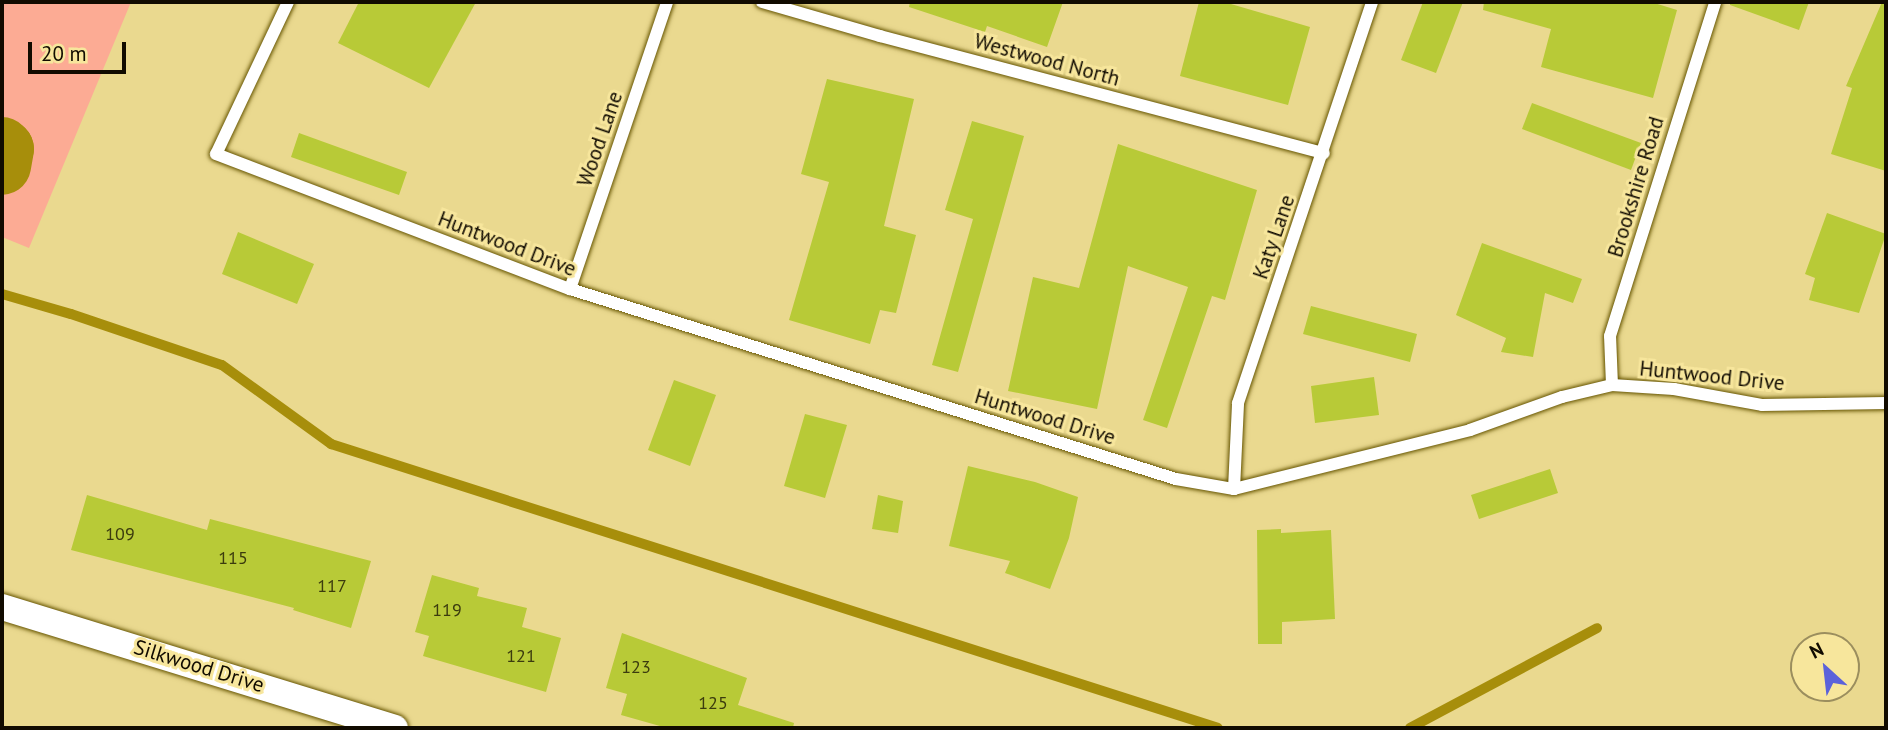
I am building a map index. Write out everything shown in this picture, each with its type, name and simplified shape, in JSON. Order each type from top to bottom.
[{"type":"street","name":"Silkwood Drive","points":[[2,607],[355,722],[395,728]]},
{"type":"lane","name":"Huntwood Drive","points":[[288,2],[216,154],[570,289],[1176,479],[1234,489],[1470,430],[1562,397],[1612,385],[1674,389],[1762,405],[1886,403]]},
{"type":"lane","name":"Wood Lane","points":[[570,289],[667,2]]},
{"type":"lane","name":"Westwood North","points":[[761,2],[1324,153]]},
{"type":"lane","name":"Katy Lane","points":[[1234,489],[1238,403],[1324,153],[1372,2]]},
{"type":"lane","name":"Brookshire Road","points":[[1612,385],[1610,336],[1714,2]]},
{"type":"shaded area","points":[[2,2],[131,2],[29,248],[2,237]]},
{"type":"building","points":[[359,2],[476,2],[429,88],[338,43]]},
{"type":"building","points":[[910,2],[1063,2],[1047,47],[987,26],[985,32],[909,7]]},
{"type":"building","points":[[1199,2],[1224,2],[1310,27],[1288,105],[1180,76]]},
{"type":"building","points":[[1423,2],[1463,2],[1436,73],[1401,60]]},
{"type":"building","points":[[1484,2],[1651,2],[1677,10],[1653,98],[1541,67],[1551,29],[1483,10]]},
{"type":"building","points":[[1730,2],[1809,2],[1799,30],[1730,5]]},
{"type":"building","points":[[1882,2],[1886,2],[1886,171],[1831,154],[1852,88],[1846,86]]},
{"type":"building","points":[[827,79],[914,99],[884,226],[916,235],[896,313],[880,310],[870,344],[789,320],[829,182],[801,174]]},
{"type":"building","points":[[1532,103],[1641,143],[1631,170],[1522,129]]},
{"type":"building","points":[[972,121],[1024,136],[958,372],[932,365],[973,219],[945,210]]},
{"type":"building","points":[[299,133],[407,172],[399,195],[291,157]]},
{"type":"building","points":[[1118,144],[1257,190],[1225,300],[1212,296],[1167,428],[1143,420],[1188,287],[1128,266],[1097,409],[1008,391],[1033,277],[1079,288]]},
{"type":"building","points":[[1827,213],[1886,234],[1859,313],[1809,300],[1815,278],[1805,274]]},
{"type":"building","points":[[238,232],[314,264],[297,304],[222,274]]},
{"type":"building","points":[[1482,243],[1582,279],[1573,303],[1545,293],[1533,357],[1501,352],[1506,338],[1456,315]]},
{"type":"building","points":[[1311,306],[1417,334],[1410,362],[1303,334]]},
{"type":"building","points":[[1374,377],[1379,415],[1315,423],[1311,386]]},
{"type":"building","points":[[674,380],[716,395],[690,466],[648,450]]},
{"type":"building","points":[[805,414],[847,425],[825,498],[784,486]]},
{"type":"building","points":[[968,466],[1035,482],[1078,497],[1069,538],[1050,589],[1005,573],[1010,561],[949,546]]},
{"type":"building","points":[[1550,469],[1558,493],[1479,519],[1471,495]]},
{"type":"building","points":[[87,495],[207,530],[210,519],[371,561],[351,628],[293,610],[294,608],[71,550]]},
{"type":"building","points":[[878,495],[903,501],[898,533],[872,529]]},
{"type":"building","points":[[1281,529],[1281,533],[1331,530],[1335,619],[1282,622],[1282,644],[1258,644],[1257,530]]},
{"type":"building","points":[[432,575],[479,588],[477,596],[527,608],[522,627],[561,638],[546,692],[423,656],[429,636],[415,632]]},
{"type":"building","points":[[622,633],[747,678],[738,705],[794,723],[793,728],[667,728],[621,715],[627,694],[606,688]]},
{"type":"waterway","points":[[2,146],[5,149],[2,166]]},
{"type":"waterway","points":[[2,294],[71,314],[222,365],[331,444],[1218,728]]},
{"type":"waterway","points":[[1410,728],[1597,628]]}]
